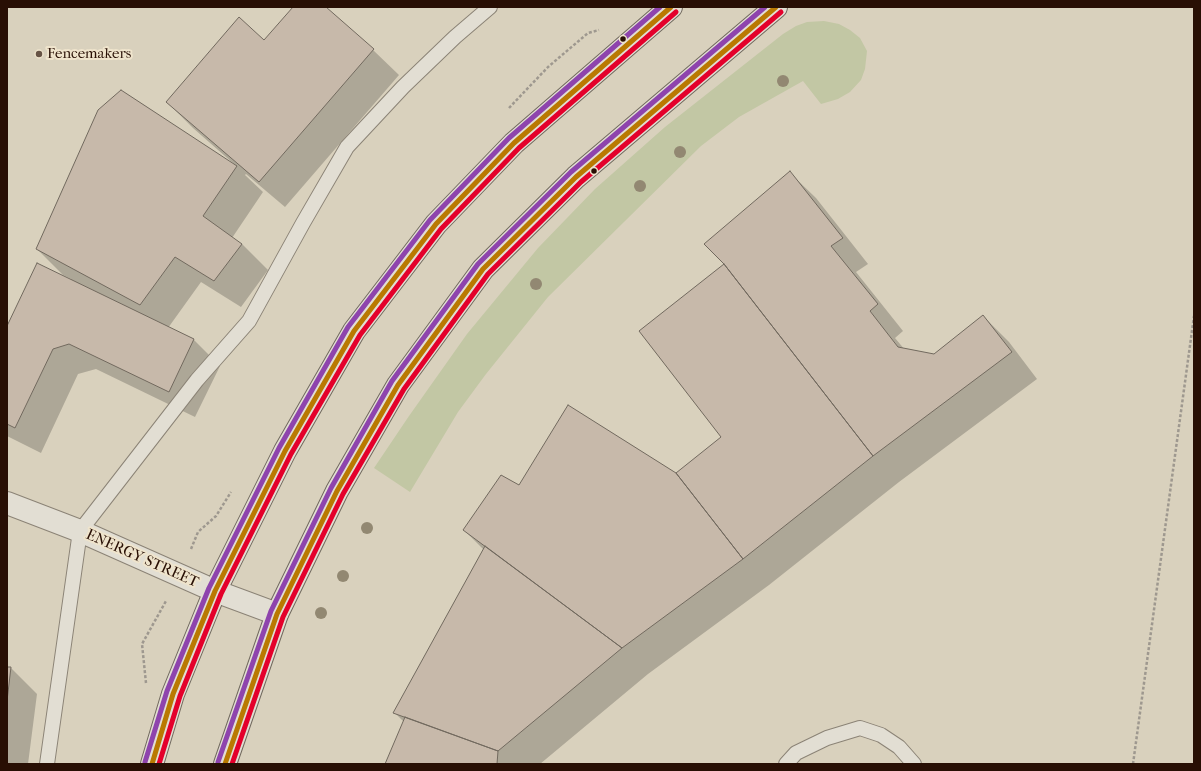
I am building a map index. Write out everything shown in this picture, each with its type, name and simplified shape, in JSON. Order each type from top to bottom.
[{"type":"main road","points":[[152,764],[173,694],[215,591],[285,451],[354,331],[436,224],[514,143],[671,7]]},
{"type":"main road","points":[[225,764],[277,614],[337,490],[398,385],[483,269],[576,177],[776,7]]},
{"type":"main road","name":"ENERGY STREET","points":[[7,503],[80,531],[215,591],[277,614]]},
{"type":"lane","points":[[47,764],[80,531],[197,380],[249,321],[347,147],[403,87],[455,37],[490,7]]},
{"type":"lane","points":[[786,764],[796,753],[827,738],[860,728],[881,735],[899,747],[914,764]]},
{"type":"path","points":[[1133,764],[1194,316]]},
{"type":"green space","points":[[824,21],[839,24],[850,30],[860,38],[867,51],[865,69],[861,80],[850,92],[838,99],[821,104],[803,81],[739,117],[701,146],[548,297],[486,374],[458,412],[410,492],[374,468],[467,334],[538,248],[595,189],[665,127],[783,34],[796,26],[807,22]]},
{"type":"building","points":[[293,7],[326,7],[374,49],[259,182],[166,102],[239,17],[264,40]]},
{"type":"building","points":[[121,90],[237,166],[203,216],[242,244],[214,281],[175,257],[140,305],[36,249],[98,110]]},
{"type":"building","points":[[790,171],[843,238],[831,246],[878,304],[870,311],[898,347],[934,354],[983,315],[1012,352],[873,456],[724,264],[704,244]]},
{"type":"building","points":[[37,263],[194,339],[169,392],[69,344],[53,349],[15,428],[7,424],[7,326]]},
{"type":"building","points":[[724,264],[873,456],[743,559],[676,473],[721,437],[639,331]]},
{"type":"building","points":[[568,405],[676,473],[743,559],[622,648],[463,530],[501,475],[519,485]]},
{"type":"building","points":[[485,546],[622,648],[498,751],[393,713]]},
{"type":"building","points":[[7,667],[11,667],[7,701]]},
{"type":"building","points":[[405,717],[498,751],[497,764],[385,764]]},
{"type":"transit line","points":[[145,762],[167,691],[209,588],[279,448],[348,327],[430,220],[509,138],[660,7]]},
{"type":"transit line","points":[[152,764],[173,694],[215,591],[285,451],[354,331],[436,224],[514,143],[671,7]]},
{"type":"transit line","points":[[218,762],[271,611],[331,488],[392,381],[478,264],[571,172],[765,7]]},
{"type":"transit line","points":[[225,764],[277,614],[337,491],[398,385],[483,269],[576,177],[776,7]]},
{"type":"transit line","points":[[159,764],[180,696],[221,594],[291,454],[360,335],[441,229],[519,148],[676,12]]},
{"type":"transit line","points":[[232,764],[283,617],[343,494],[404,389],[488,274],[581,182],[781,12]]},
{"type":"place","name":"Fencemakers","points":[[39,54]]}]
